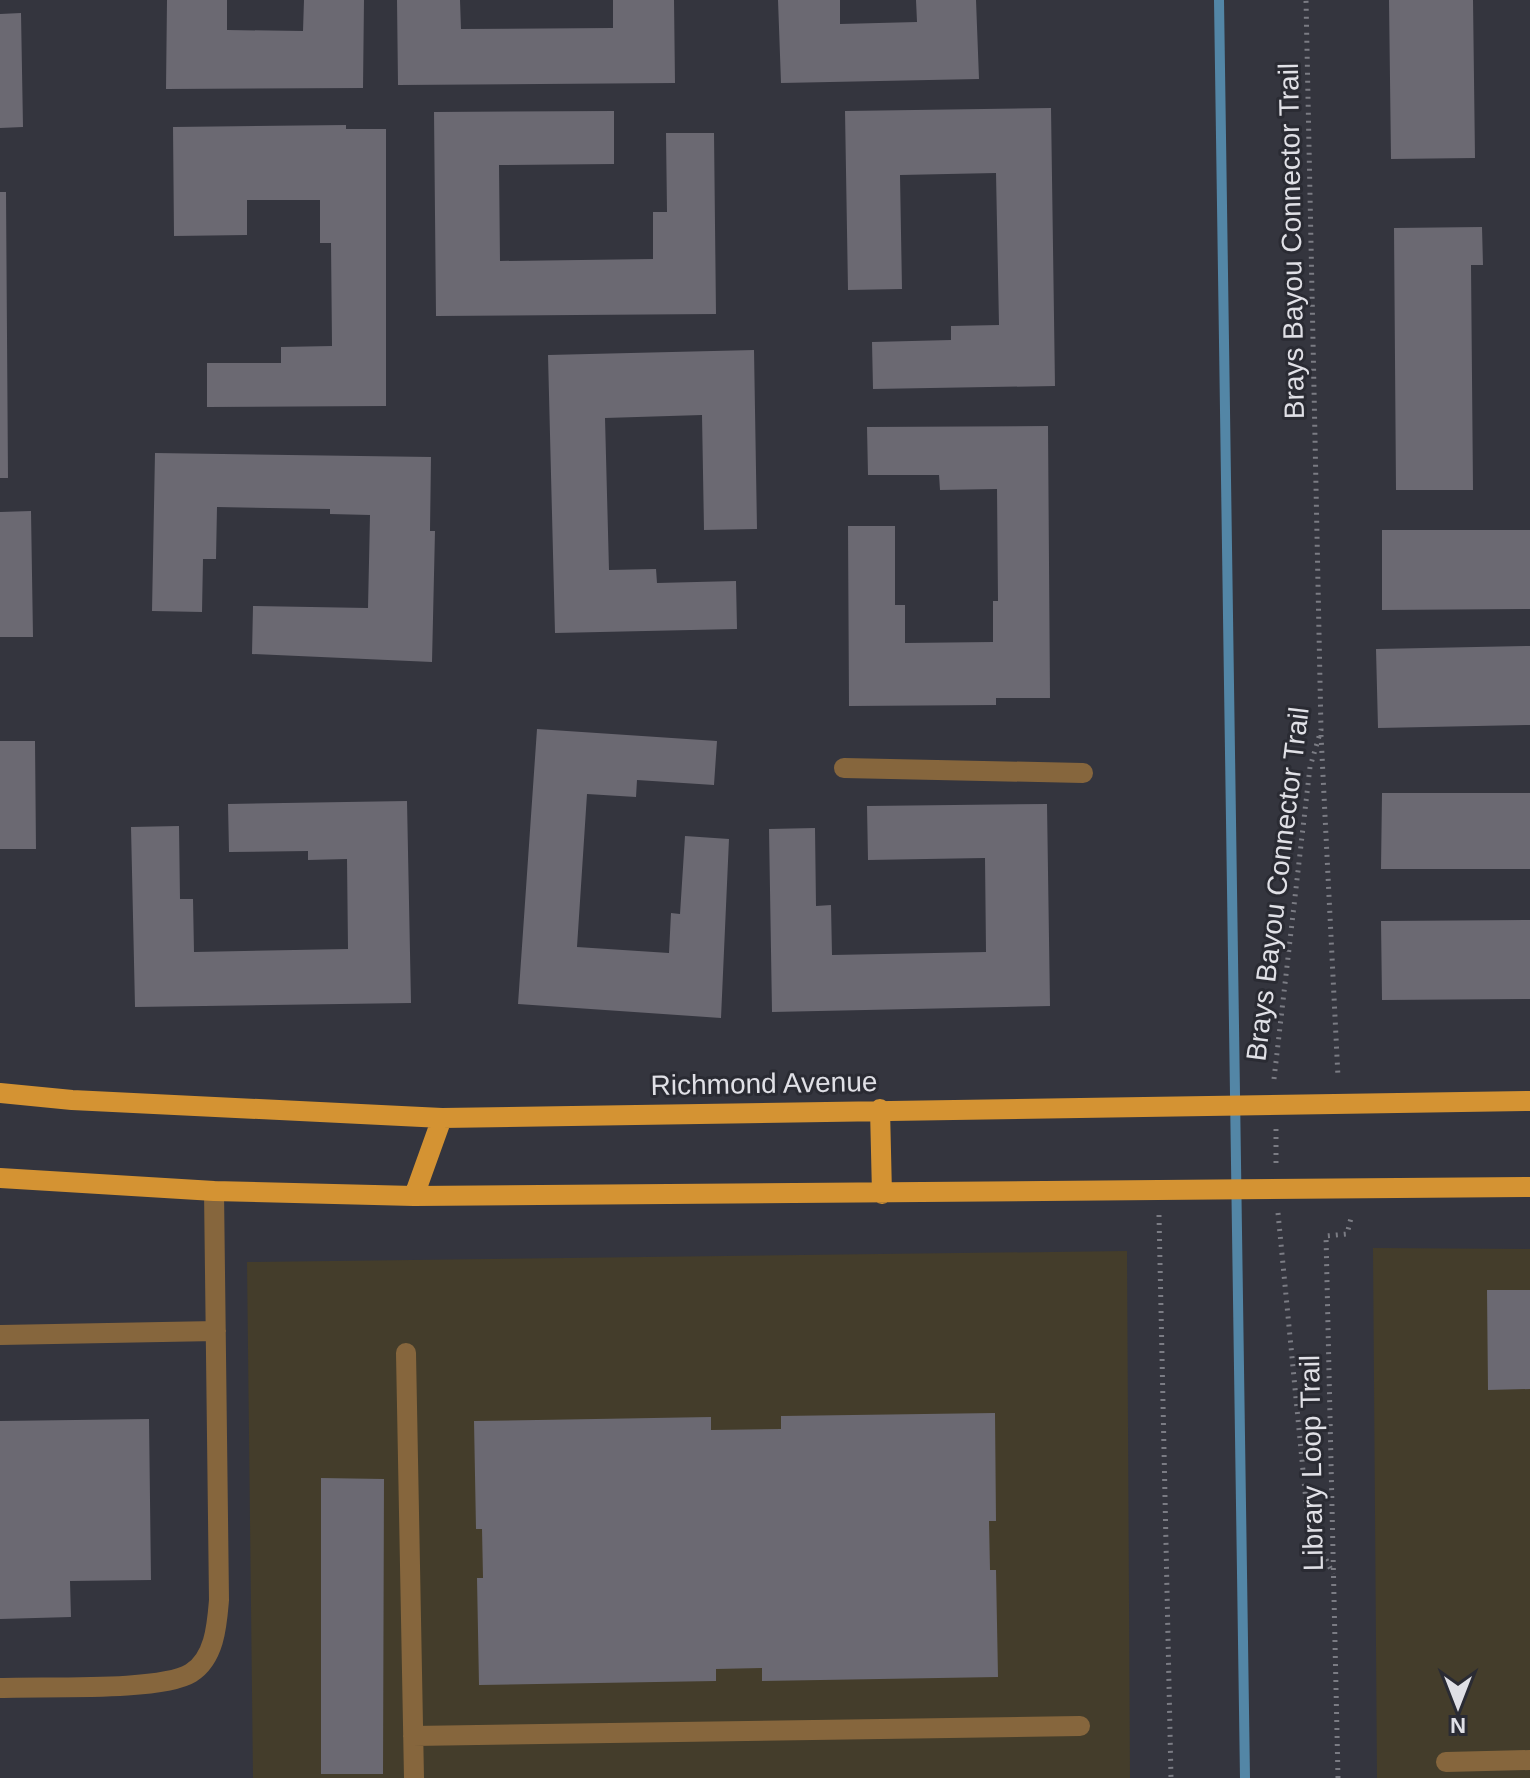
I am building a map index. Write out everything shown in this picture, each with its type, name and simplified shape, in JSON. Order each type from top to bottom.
[{"type":"main road","name":"Richmond Avenue","points":[[0,1093],[72,1100],[442,1118],[1530,1101]]},
{"type":"main road","points":[[880,1109],[882,1194]]},
{"type":"main road","points":[[414,1196],[442,1118]]},
{"type":"main road","points":[[0,1178],[214,1191],[414,1196],[1530,1187]]},
{"type":"lane","points":[[844,768],[1083,773]]},
{"type":"lane","points":[[0,1688],[162,1682],[192,1672],[209,1650],[216,1630],[219,1600],[214,1191]]},
{"type":"lane","points":[[0,1335],[216,1331]]},
{"type":"lane","points":[[406,1353],[414,1778]]},
{"type":"lane","points":[[413,1736],[1080,1726]]},
{"type":"lane","points":[[1446,1762],[1530,1760]]},
{"type":"path","name":"Brays Bayou Connector Trail","points":[[1274,1088],[1302,826],[1310,767],[1321,730],[1306,0]]},
{"type":"path","points":[[1321,730],[1338,1078]]},
{"type":"path","points":[[1275,1120],[1276,1167]]},
{"type":"path","name":"Library Loop Trail","points":[[1328,1189],[1328,1216],[1351,1218],[1347,1234],[1326,1236],[1338,1778]]},
{"type":"path","points":[[1166,1190],[1171,1778]]},
{"type":"path","points":[[1277,1199],[1308,1522],[1333,1574]]},
{"type":"shaded area","points":[[1373,1248],[1530,1249],[1530,1778],[1377,1778]]},
{"type":"shaded area","points":[[1127,1251],[1130,1778],[253,1778],[247,1262]]},
{"type":"building","points":[[167,0],[227,0],[227,30],[303,31],[304,0],[364,0],[363,88],[166,89]]},
{"type":"building","points":[[397,0],[460,0],[461,29],[613,28],[613,0],[674,0],[675,83],[398,85]]},
{"type":"building","points":[[778,0],[840,0],[840,24],[917,22],[916,0],[976,0],[979,79],[781,83]]},
{"type":"building","points":[[1389,0],[1473,0],[1475,158],[1391,159]]},
{"type":"building","points":[[21,13],[23,127],[0,128],[0,14]]},
{"type":"building","points":[[1051,108],[1055,386],[873,389],[872,342],[951,340],[951,326],[999,325],[996,173],[900,175],[902,289],[848,290],[845,111]]},
{"type":"building","points":[[614,111],[614,164],[499,165],[500,261],[653,259],[653,212],[667,212],[666,133],[714,133],[716,314],[436,316],[434,112]]},
{"type":"building","points":[[346,125],[346,129],[386,129],[386,406],[207,407],[207,363],[281,363],[281,347],[332,346],[331,243],[320,243],[320,200],[247,200],[247,235],[174,236],[173,127]]},
{"type":"building","points":[[0,192],[6,192],[8,478],[0,478]]},
{"type":"building","points":[[1482,227],[1483,265],[1471,265],[1473,490],[1396,490],[1394,228]]},
{"type":"building","points":[[754,350],[757,529],[704,530],[702,415],[605,418],[609,570],[656,569],[657,583],[736,581],[737,629],[555,633],[548,355]]},
{"type":"building","points":[[1048,426],[1050,698],[996,698],[996,705],[849,706],[848,526],[895,526],[895,605],[905,605],[905,643],[993,642],[993,601],[998,601],[997,489],[940,490],[939,475],[868,475],[867,427]]},
{"type":"building","points":[[155,453],[431,457],[430,531],[435,531],[432,662],[252,654],[253,606],[368,608],[370,515],[330,514],[330,509],[217,507],[216,559],[203,559],[202,612],[152,611]]},
{"type":"building","points":[[31,511],[33,637],[0,637],[0,512]]},
{"type":"building","points":[[1382,530],[1530,530],[1530,609],[1382,610]]},
{"type":"building","points":[[1530,646],[1530,725],[1378,728],[1376,649]]},
{"type":"building","points":[[537,729],[717,741],[714,785],[637,780],[636,797],[587,794],[577,947],[669,953],[671,913],[680,914],[685,836],[729,839],[721,1018],[518,1004]]},
{"type":"building","points":[[0,741],[35,741],[36,849],[0,849]]},
{"type":"building","points":[[1382,793],[1530,793],[1530,869],[1381,869]]},
{"type":"building","points":[[407,801],[411,1003],[135,1007],[131,827],[179,826],[180,899],[193,899],[194,952],[348,949],[347,859],[308,860],[308,851],[229,852],[228,804]]},
{"type":"building","points":[[1047,804],[1050,1006],[772,1012],[769,829],[815,828],[816,906],[831,905],[832,955],[986,952],[985,858],[868,860],[867,806]]},
{"type":"building","points":[[1530,920],[1530,999],[1382,1000],[1381,921]]},
{"type":"building","points":[[1487,1290],[1530,1290],[1530,1389],[1488,1390]]},
{"type":"building","points":[[995,1413],[996,1521],[989,1521],[990,1570],[996,1570],[998,1677],[762,1681],[762,1668],[716,1669],[716,1681],[479,1685],[477,1578],[483,1578],[482,1529],[476,1529],[474,1421],[711,1417],[711,1430],[781,1429],[781,1416]]},
{"type":"building","points":[[149,1419],[151,1580],[70,1581],[71,1617],[0,1619],[0,1421]]},
{"type":"building","points":[[321,1478],[384,1479],[383,1774],[321,1774]]},
{"type":"waterway","points":[[1219,0],[1245,1778]]}]
